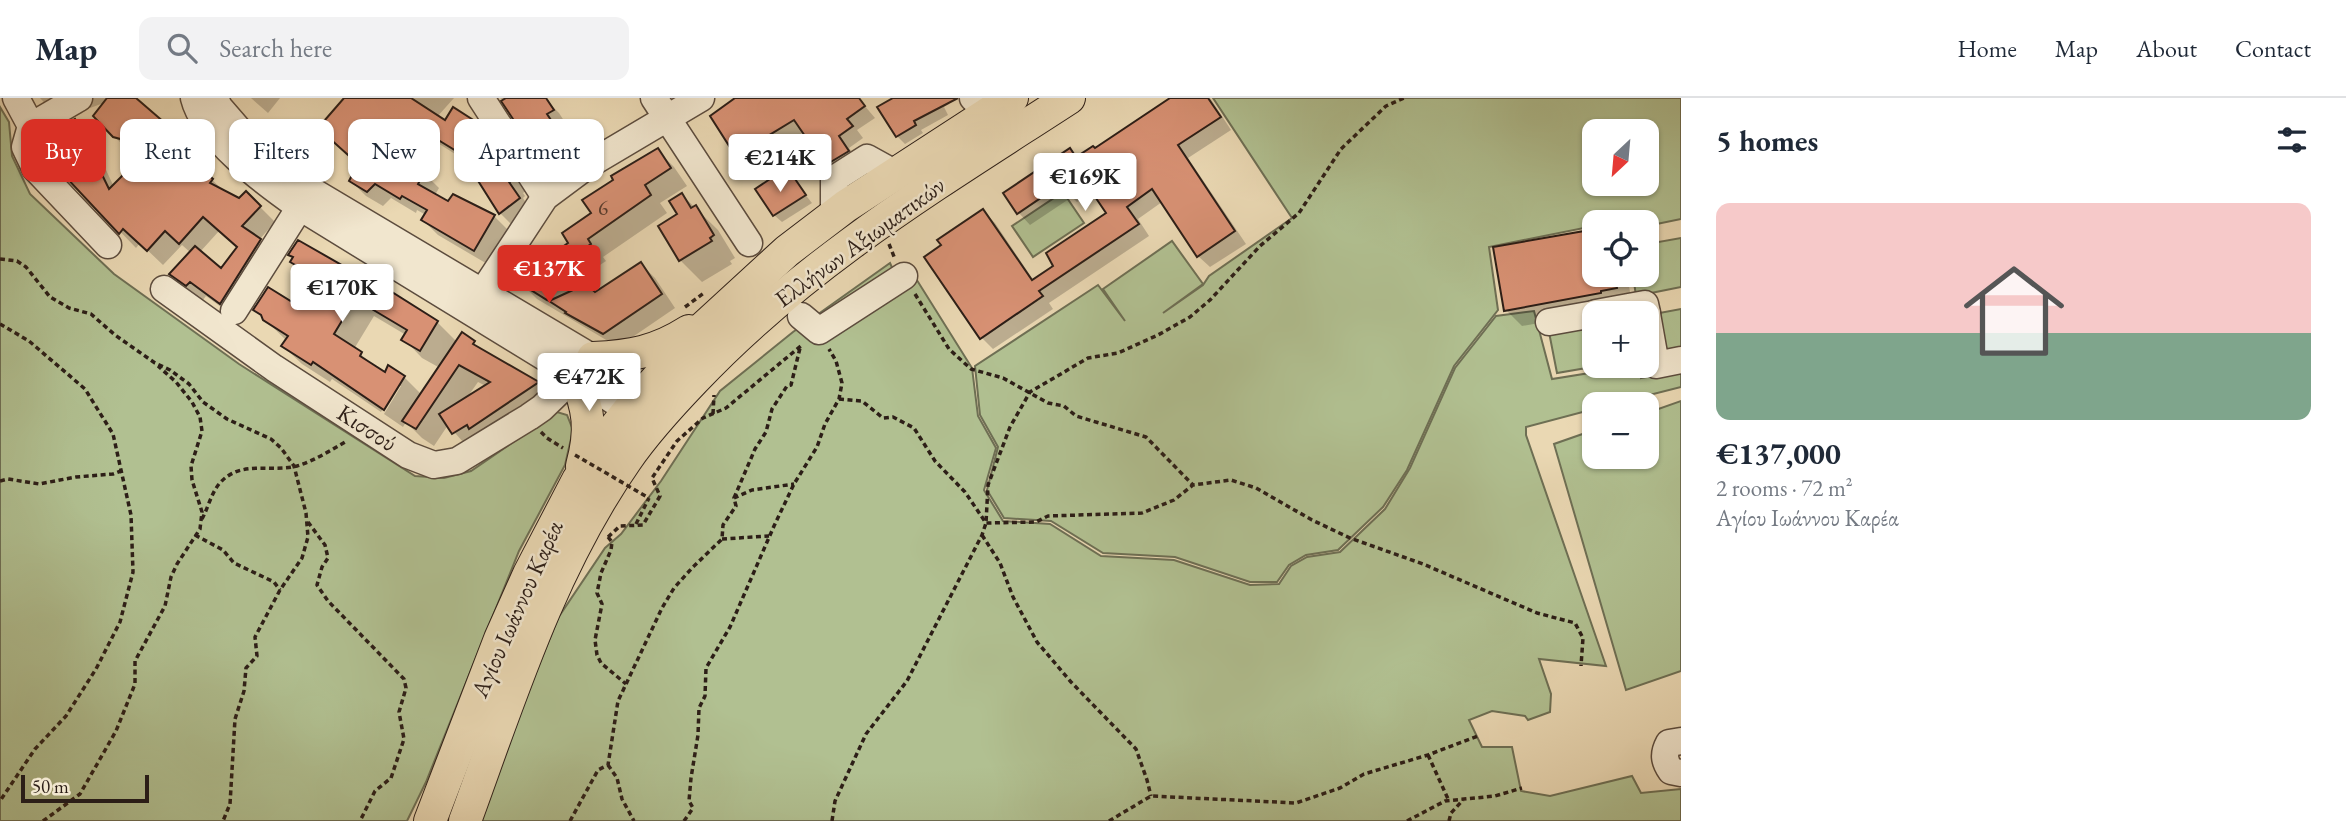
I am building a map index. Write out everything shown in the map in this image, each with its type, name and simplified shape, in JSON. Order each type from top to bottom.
[{"type":"main road","name":"Ελλήνων Αξιωματικών","points":[[648,409],[720,312],[787,251],[834,215],[1012,98]]},
{"type":"main road","name":"Ελλήνων Αξιωματικών","points":[[648,409],[804,277],[886,217],[1069,98]]},
{"type":"main road","points":[[576,468],[589,439],[584,367],[662,347],[720,312]]},
{"type":"main road","name":"Αγίου Ιωάννου Καρέα","points":[[430,821],[504,628],[576,468],[603,443],[648,409]]},
{"type":"main road","name":"Αγίου Ιωάννου Καρέα","points":[[465,821],[527,652],[554,589],[602,497],[626,459],[648,409]]},
{"type":"street","points":[[16,98],[27,119]]},
{"type":"street","points":[[43,119],[79,98]]},
{"type":"street","points":[[194,98],[197,110],[214,135],[270,186],[300,208],[584,367]]},
{"type":"street","points":[[215,98],[219,107],[246,137],[297,182],[482,293],[584,367],[648,409]]},
{"type":"street","points":[[481,98],[545,197]]},
{"type":"street","points":[[482,293],[545,197],[662,108],[701,98]]},
{"type":"street","points":[[662,108],[750,243]]},
{"type":"street","points":[[47,182],[108,245]]},
{"type":"street","points":[[234,311],[300,208]]},
{"type":"street","points":[[807,331],[904,276]]},
{"type":"street","name":"Κισσού","points":[[164,289],[274,368],[408,455],[434,465],[457,461],[529,417],[584,367]]},
{"type":"street","points":[[1549,322],[1582,316]]},
{"type":"street","points":[[1659,364],[1681,360]]},
{"type":"street","points":[[1681,741],[1669,743],[1664,761],[1671,771],[1681,773]]},
{"type":"path","points":[[832,821],[835,801],[866,734],[907,681],[982,535],[986,523],[988,485],[1010,427],[1030,392],[1087,358],[1118,353],[1189,317],[1210,300],[1260,246],[1299,213],[1341,149],[1386,106],[1404,98]]},
{"type":"path","points":[[886,217],[891,229],[887,237],[889,244],[904,276],[950,349],[971,369],[1003,378],[1048,404],[1064,406],[1076,415],[1146,437],[1193,485]]},
{"type":"path","points":[[0,259],[17,261],[26,267],[50,296],[69,308],[91,314],[155,363],[176,382],[192,402],[200,417],[202,431],[191,466],[192,480],[202,512],[200,528],[171,577],[165,606],[135,661],[135,684],[116,731],[80,794],[43,821]]},
{"type":"path","points":[[0,324],[29,341],[85,389],[113,434],[131,515],[133,572],[120,622],[96,669],[66,716],[35,749],[0,802]]},
{"type":"path","points":[[684,821],[693,808],[689,801],[691,778],[699,708],[705,696],[706,668],[730,627],[794,484],[817,447],[839,398],[842,383],[836,361],[807,331]]},
{"type":"path","points":[[529,417],[576,468],[649,498],[636,524],[643,525],[660,496],[652,478],[677,442],[703,418],[726,408],[807,331]]},
{"type":"path","points":[[634,821],[622,799],[617,778],[608,765],[618,701],[674,588],[722,539],[723,525],[736,506],[734,498],[755,449],[766,432],[772,409],[791,385],[807,331]]},
{"type":"path","points":[[155,363],[189,384],[203,402],[226,419],[271,439],[281,448],[294,466],[307,520],[308,537],[302,558],[280,590],[255,637],[257,656],[246,668],[244,691],[235,719],[230,804],[223,821]]},
{"type":"path","points":[[839,398],[862,401],[883,418],[893,417],[914,428],[935,461],[965,492],[986,523]]},
{"type":"path","points":[[201,522],[220,483],[234,472],[268,466],[294,466],[355,437]]},
{"type":"path","points":[[0,481],[8,479],[39,484],[121,471]]},
{"type":"path","points":[[986,523],[1036,522],[1048,516],[1142,513],[1174,500],[1193,485],[1231,480],[1256,488],[1350,538],[1423,564],[1537,612],[1575,623],[1583,638],[1581,666]]},
{"type":"path","points":[[734,498],[752,490],[794,484]]},
{"type":"path","points":[[307,520],[325,545],[328,558],[321,567],[317,585],[328,601],[404,679],[406,688],[399,712],[404,739],[391,778],[375,791],[360,821]]},
{"type":"path","points":[[195,535],[223,550],[234,563],[274,582],[280,590]]},
{"type":"path","points":[[982,535],[1000,563],[1013,597],[1037,642],[1071,682],[1136,749],[1151,796]]},
{"type":"path","points":[[722,539],[770,536]]},
{"type":"path","points":[[608,537],[612,542],[611,550],[601,573],[597,593],[602,604],[595,640],[601,663],[626,684]]},
{"type":"path","points":[[1109,821],[1151,796],[1296,803],[1340,788],[1364,774],[1428,755],[1478,736]]},
{"type":"path","points":[[1428,755],[1449,801]]},
{"type":"path","points":[[570,821],[598,769],[608,765]]},
{"type":"path","points":[[1407,821],[1449,801],[1495,796],[1522,788]]},
{"type":"path","points":[[1449,821],[1451,813],[1465,799]]},
{"type":"green space","points":[[1213,98],[1681,98],[1681,219],[1659,224],[1659,210],[1582,210],[1582,228],[1489,247],[1498,310],[1454,366],[1407,470],[1383,507],[1338,550],[1306,555],[1289,565],[1277,582],[1250,582],[1175,557],[1103,553],[1051,521],[1004,518],[987,490],[998,447],[980,415],[975,366],[1098,285],[1125,321],[1103,289],[1172,241],[1203,284],[1163,313],[1203,285],[1209,276],[1292,218]]},
{"type":"green space","points":[[0,107],[9,122],[12,156],[21,175],[21,182],[24,182],[30,194],[114,274],[239,364],[415,476],[444,478],[471,471],[557,412],[567,415],[573,430],[565,465],[519,551],[426,782],[407,821],[0,821]]},
{"type":"green space","points":[[1063,192],[1084,223],[1033,257],[1012,226]]},
{"type":"green space","points":[[1681,238],[1681,287],[1636,296],[1635,287],[1659,287],[1659,242]]},
{"type":"green space","points":[[890,263],[900,286],[915,277],[972,368],[978,416],[996,448],[984,490],[1003,521],[1050,524],[1101,556],[1174,560],[1250,585],[1279,584],[1291,566],[1307,557],[1340,552],[1385,509],[1410,468],[1455,368],[1496,316],[1534,311],[1552,379],[1582,374],[1582,378],[1659,378],[1659,375],[1681,371],[1681,387],[1659,393],[1582,392],[1582,412],[1526,427],[1526,435],[1606,666],[1539,659],[1551,694],[1550,712],[1528,720],[1525,716],[1492,711],[1469,720],[1482,747],[1512,747],[1521,791],[1550,796],[1632,776],[1641,793],[1681,789],[1681,821],[475,821],[558,618],[605,548],[621,534],[661,481],[720,391],[793,332]]},
{"type":"green space","points":[[1681,309],[1681,352],[1662,355],[1659,313]]},
{"type":"green space","points":[[1582,320],[1582,369],[1557,373],[1548,327]]},
{"type":"green space","points":[[1681,401],[1681,671],[1626,690],[1554,444],[1582,434],[1582,469],[1659,469],[1659,409]]},
{"type":"building","points":[[107,98],[136,98],[160,119],[120,119],[120,139],[113,137],[106,130],[106,119],[96,119],[93,116]]},
{"type":"building","points":[[344,98],[411,98],[445,120],[453,107],[472,119],[454,119],[454,150],[440,141],[440,119],[348,119],[348,155],[334,142],[334,119],[326,119]]},
{"type":"building","points":[[506,98],[546,98],[554,110],[547,114],[550,119],[513,119],[501,101]]},
{"type":"building","points":[[735,98],[859,98],[865,106],[847,119],[853,126],[839,136],[849,151],[829,163],[820,149],[816,152],[794,120],[753,145],[750,140],[733,152],[710,116]]},
{"type":"building","points":[[893,98],[958,98],[914,121],[916,125],[896,137],[877,107]]},
{"type":"building","points":[[1170,98],[1208,98],[1221,117],[1178,145],[1235,231],[1197,257],[1152,189],[1127,207],[1139,224],[1039,291],[1043,296],[980,339],[924,257],[941,245],[937,240],[983,209],[1032,280],[1053,266],[1046,253],[1106,213],[1083,179],[1064,191],[1060,185],[1017,214],[1003,193],[1070,148],[1076,157],[1093,146],[1095,148]]},
{"type":"building","points":[[658,148],[671,168],[645,185],[651,195],[588,239],[591,244],[571,260],[547,300],[518,282],[537,250],[548,257],[568,243],[562,233],[591,213],[582,200],[613,180],[611,176]]},
{"type":"building","points":[[793,176],[806,195],[773,216],[755,189],[773,177],[779,185]]},
{"type":"building","points":[[120,178],[120,182],[211,182],[239,198],[246,191],[261,206],[242,226],[261,239],[220,304],[190,282],[186,286],[169,274],[195,246],[221,268],[237,247],[203,217],[179,244],[165,231],[147,251],[123,229],[119,234],[70,182],[106,182],[109,189]]},
{"type":"building","points":[[351,182],[419,182],[418,184],[448,201],[453,194],[495,215],[474,251],[421,220],[427,210],[402,196],[400,199],[375,184],[367,192]]},
{"type":"building","points":[[479,182],[509,182],[520,198],[499,214]]},
{"type":"building","points":[[682,193],[691,208],[696,205],[714,235],[710,238],[712,241],[679,261],[658,226],[677,214],[669,201]]},
{"type":"building","points":[[1582,231],[1582,287],[1617,288],[1504,311],[1493,247]]},
{"type":"building","points":[[298,240],[375,284],[376,282],[438,321],[420,351],[401,340],[407,330],[355,299],[334,334],[362,352],[360,356],[385,372],[388,365],[405,376],[384,410],[313,362],[311,365],[281,346],[288,336],[253,310],[268,287],[302,308],[320,279],[290,262],[293,257],[288,255]]},
{"type":"building","points":[[641,262],[662,294],[603,334],[549,301],[586,284],[595,292]]},
{"type":"building","points":[[462,332],[475,341],[473,344],[539,382],[469,429],[467,425],[452,434],[439,414],[490,382],[459,365],[416,429],[402,421]]}]
